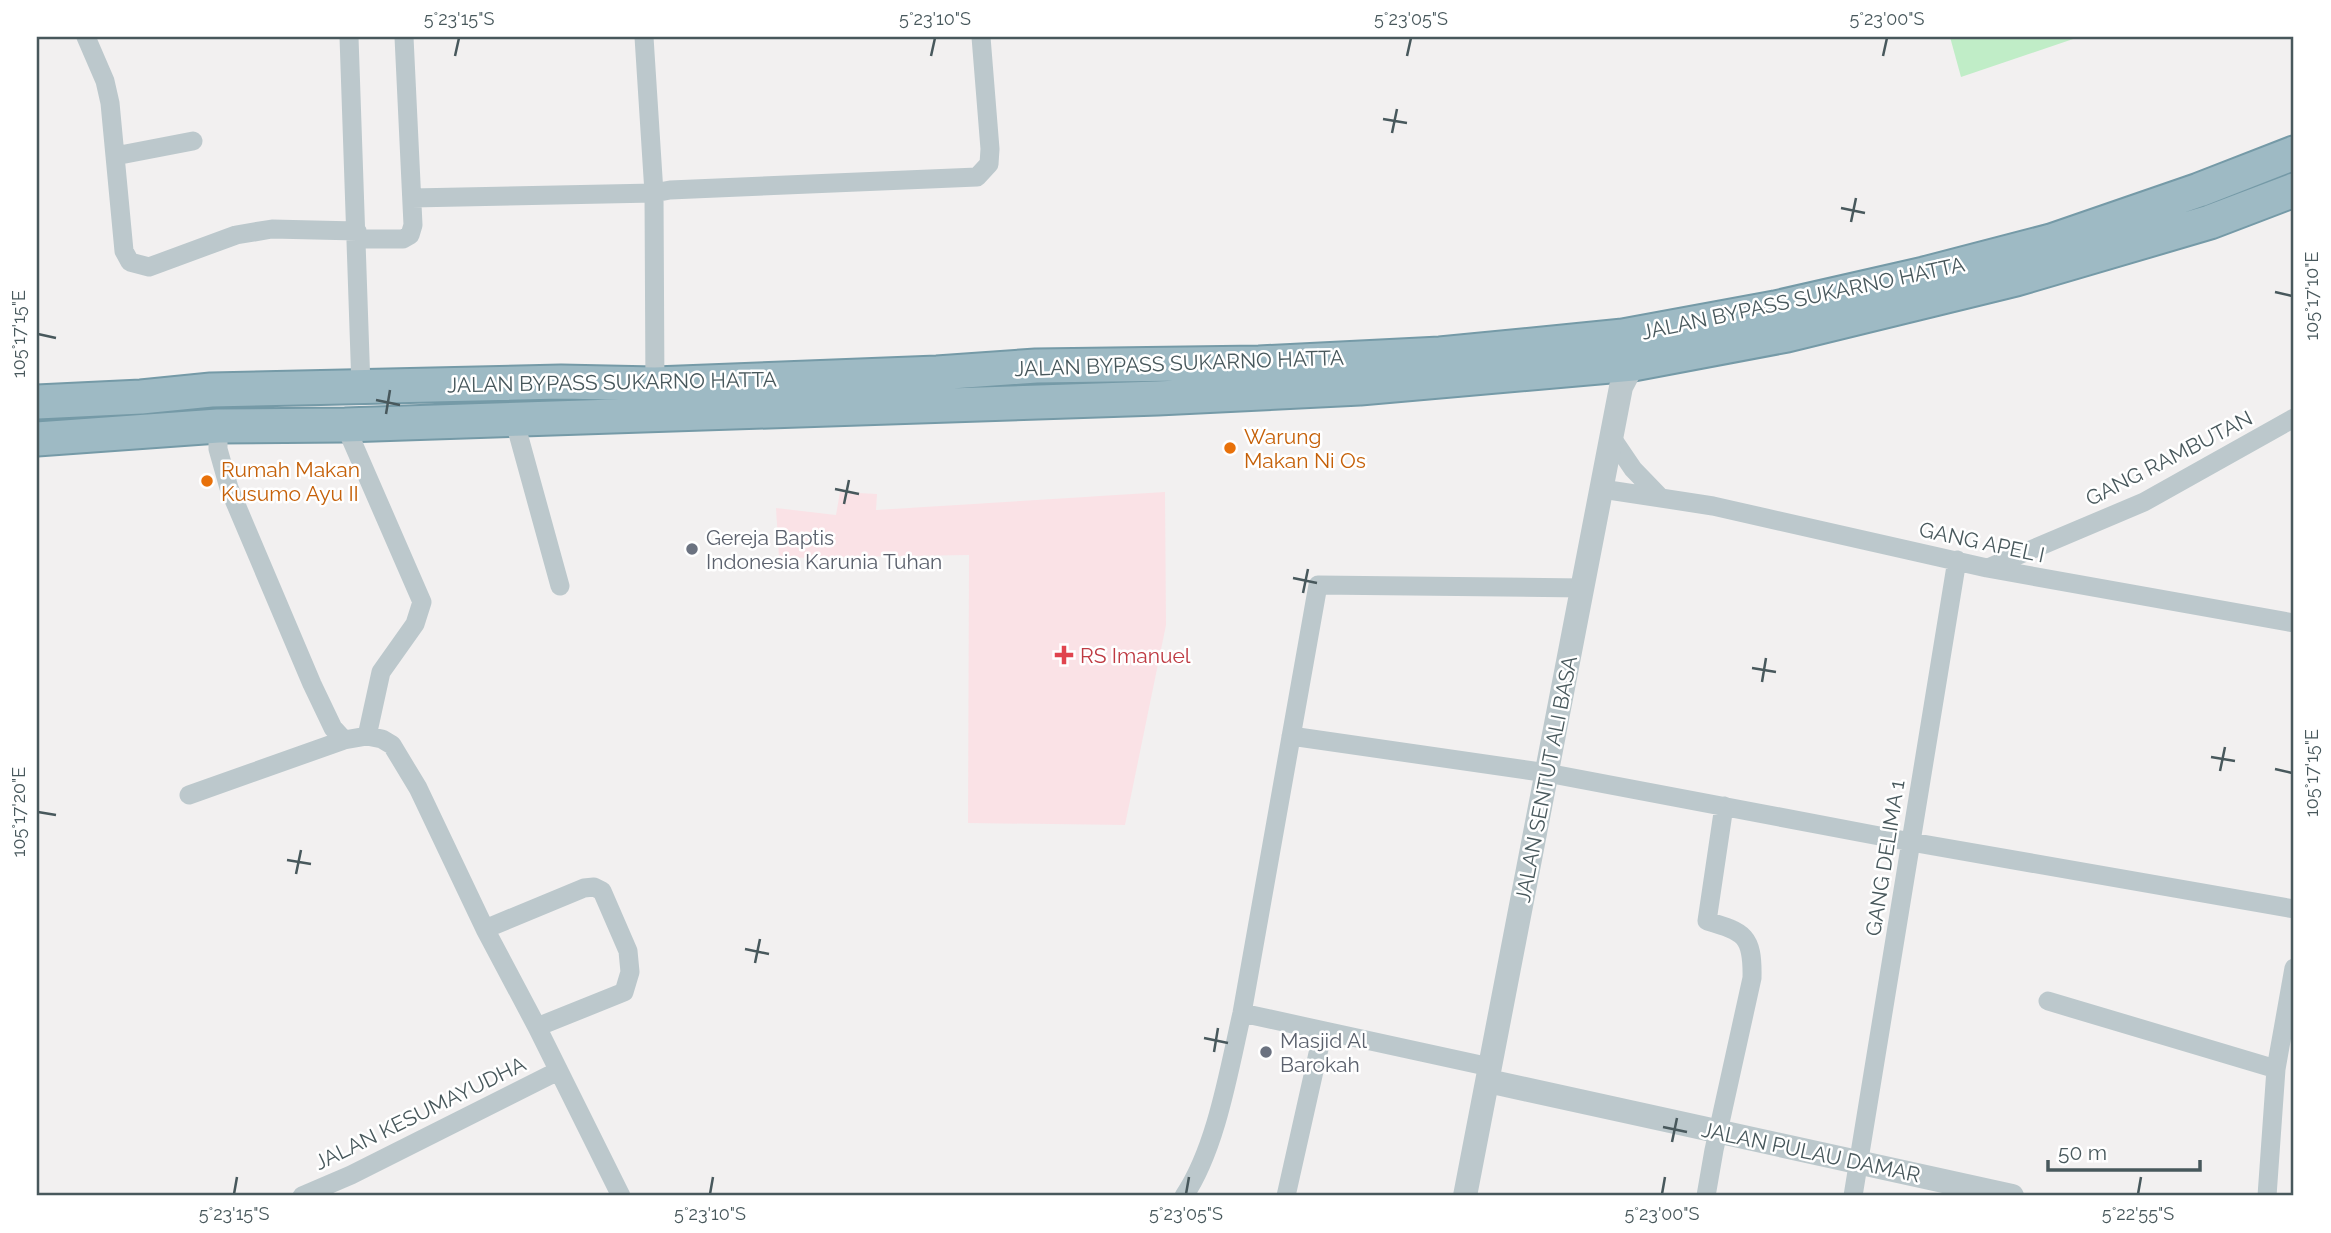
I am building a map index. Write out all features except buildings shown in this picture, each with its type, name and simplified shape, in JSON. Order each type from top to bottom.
[{"type":"highway","name":"JALAN BYPASS SUKARNO HATTA","points":[[937,388],[1036,366],[1259,363],[1440,354],[1623,336],[1776,308],[2051,241],[2199,190],[2294,153]]},
{"type":"highway","name":"JALAN BYPASS SUKARNO HATTA","points":[[37,439],[218,426],[514,419],[655,400],[937,388],[1158,398],[1360,388],[1633,364],[1787,335],[2017,279],[2210,222],[2294,190]]},
{"type":"highway","name":"JALAN BYPASS SUKARNO HATTA","points":[[37,402],[211,390],[561,382],[655,400]]},
{"type":"street","points":[[86,37],[105,81],[110,103],[124,251],[130,262],[149,267],[236,235],[272,229],[403,239],[410,234],[413,225],[404,37]]},
{"type":"street","points":[[349,37],[361,387]]},
{"type":"street","points":[[645,37],[654,193],[655,400]]},
{"type":"street","points":[[412,198],[654,193],[670,190],[977,177],[989,164],[990,149],[981,37]]},
{"type":"street","points":[[115,156],[193,141]]},
{"type":"street","name":"JALAN SENTUT ALI BASA","points":[[1465,1196],[1621,387],[1633,364]]},
{"type":"street","name":"GANG RAMBUTAN","points":[[1987,568],[2144,502],[2294,418]]},
{"type":"street","points":[[514,419],[560,586]]},
{"type":"street","points":[[345,425],[422,602],[415,624],[381,672],[367,736]]},
{"type":"street","points":[[218,426],[218,449],[229,488],[312,684],[333,728],[344,740]]},
{"type":"street","points":[[1612,438],[1633,469],[1661,498]]},
{"type":"street","name":"GANG APEL I","points":[[1602,489],[1713,506],[1987,568],[2294,623]]},
{"type":"street","name":"GANG DELIMA 1","points":[[1853,1196],[1957,560]]},
{"type":"street","points":[[1184,1196],[1203,1163],[1242,1013],[1318,585],[1583,588]]},
{"type":"street","points":[[189,795],[344,740],[367,736],[382,739],[392,745],[418,788],[485,929],[621,1196]]},
{"type":"street","points":[[1291,736],[1547,773],[1910,842],[2294,909]]},
{"type":"street","points":[[1706,1196],[1752,978],[1752,964],[1746,940],[1738,930],[1707,921],[1724,806]]},
{"type":"street","points":[[485,929],[583,888],[594,887],[602,891],[628,951],[630,972],[624,992],[537,1027]]},
{"type":"street","points":[[2267,1196],[2276,1069],[2294,968]]},
{"type":"street","points":[[2048,1001],[2276,1069]]},
{"type":"street","points":[[1242,1013],[1489,1074]]},
{"type":"street","points":[[1286,1196],[1323,1031]]},
{"type":"street","name":"JALAN KESUMAYUDHA","points":[[302,1196],[351,1175],[558,1071]]},
{"type":"street","name":"JALAN PULAU DAMAR","points":[[1489,1074],[1718,1131],[2012,1196]]},
{"type":"shaded area","name":"RS Imanuel","points":[[840,492],[877,494],[876,510],[1165,492],[1166,625],[1125,825],[968,823],[969,555],[779,558],[776,508],[836,515]]},
{"type":"green space","points":[[1950,37],[2079,37],[1961,77]]},
{"type":"place","name":"Warung Makan Ni Os","points":[[1230,448]]},
{"type":"place","name":"Rumah Makan Kusumo Ayu II","points":[[207,481]]},
{"type":"place","name":"Gereja Baptis Indonesia Karunia Tuhan","points":[[692,549]]},
{"type":"place","name":"RS Imanuel","points":[[1064,655]]},
{"type":"place","name":"Masjid Al Barokah","points":[[1266,1052]]}]
